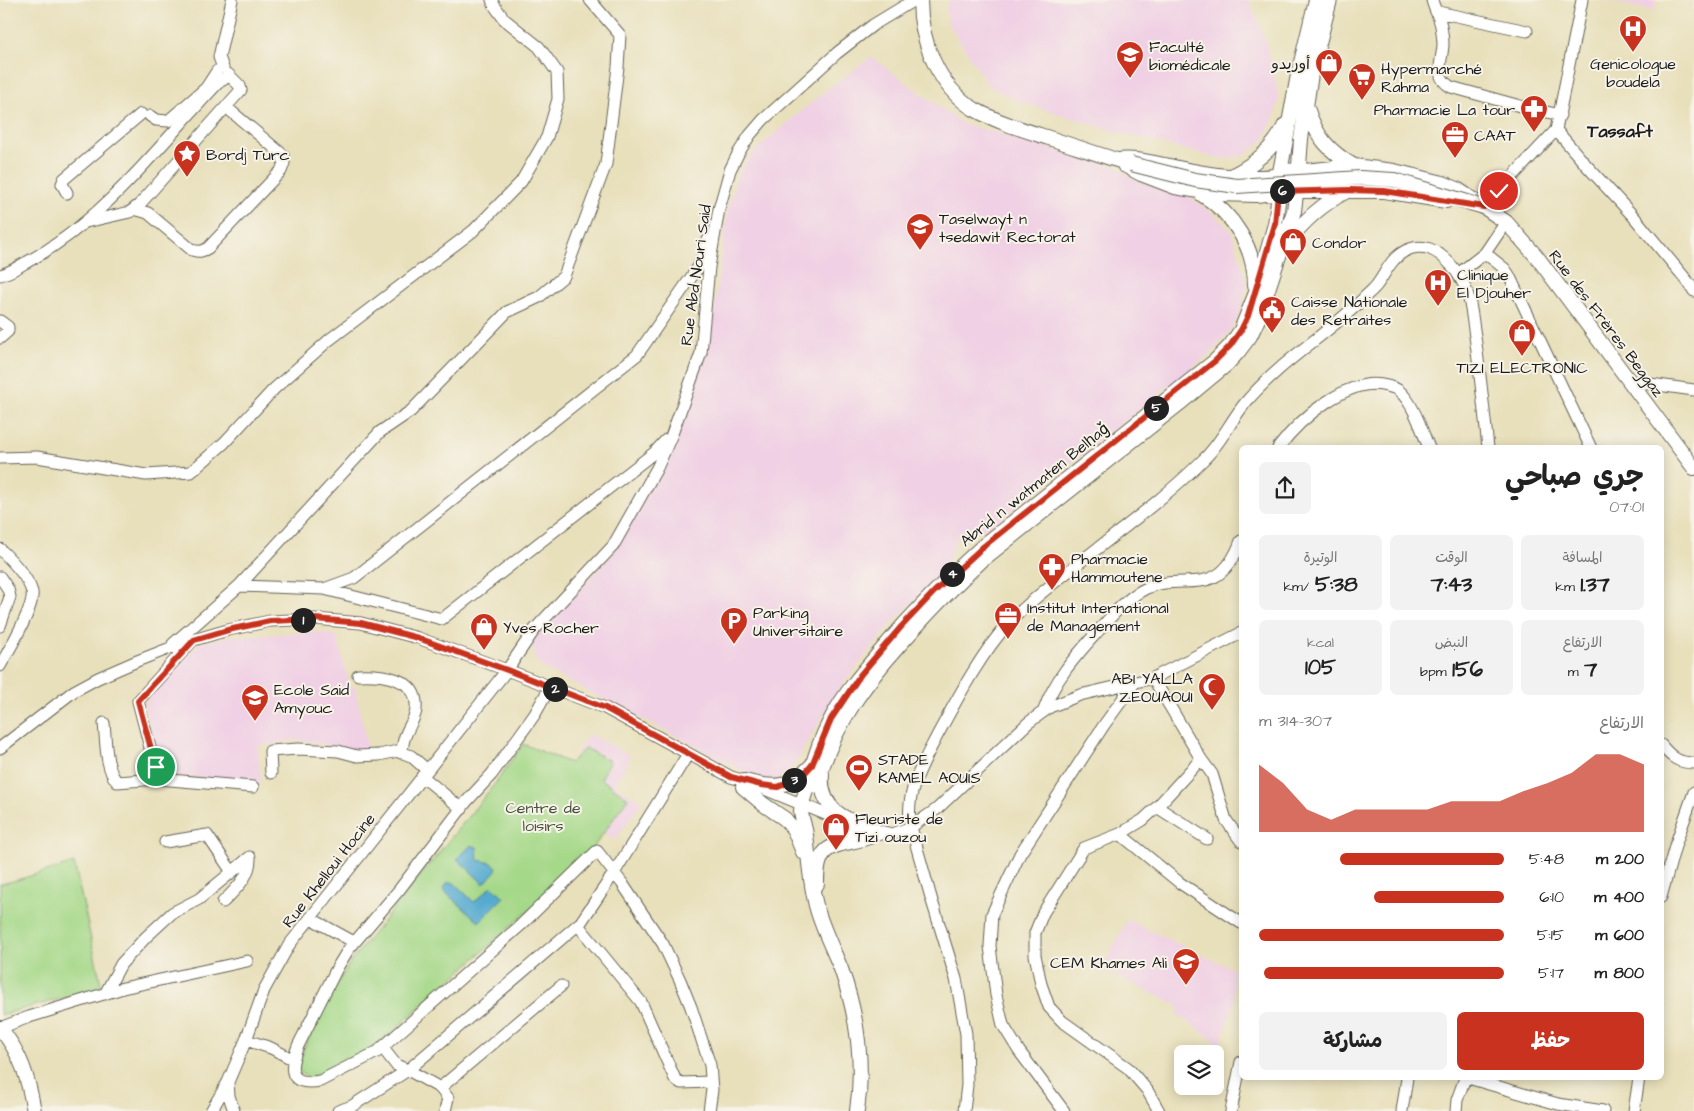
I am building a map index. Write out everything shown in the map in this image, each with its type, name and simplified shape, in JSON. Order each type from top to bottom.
[{"type":"main road","points":[[920,0],[922,28],[930,55],[949,85],[959,97],[974,108],[1006,124],[1125,162],[1195,180],[1237,186],[1360,178],[1394,180],[1484,207]]},
{"type":"main road","points":[[1230,176],[1261,158],[1283,131],[1290,115],[1316,0]]},
{"type":"main road","points":[[1288,182],[1318,42],[1330,0]]},
{"type":"main road","points":[[1306,105],[1318,134],[1328,147],[1340,158],[1354,166]]},
{"type":"main road","points":[[857,1111],[860,1095],[860,1068],[858,1039],[852,1006],[842,972],[817,910],[808,864],[805,811],[817,764],[837,729],[884,661],[960,580],[982,560],[1227,364],[1250,336],[1258,318],[1294,211],[1288,182],[1290,115]]},
{"type":"main road","points":[[1125,162],[1138,160],[1230,176],[1349,190],[1384,191],[1484,207]]},
{"type":"main road","points":[[1125,162],[1133,170],[1175,187],[1233,196],[1354,166]]},
{"type":"main road","name":"Rue des Frères Beggaz","points":[[1354,166],[1394,171],[1443,183],[1457,189],[1506,222],[1537,257],[1694,468]]},
{"type":"main road","name":"Abrid n watmaten Belḥaǧ","points":[[817,764],[831,719],[842,700],[861,674],[901,627],[956,570],[1215,361],[1230,346],[1241,330],[1254,295],[1288,182]]},
{"type":"main road","points":[[1277,259],[1293,235],[1313,214],[1337,196],[1349,190]]},
{"type":"main road","points":[[1196,191],[1219,207],[1238,228],[1250,254],[1253,267],[1254,295]]},
{"type":"main road","points":[[740,781],[778,787],[802,776],[817,764]]},
{"type":"main road","points":[[817,764],[825,801],[843,818],[876,832]]},
{"type":"main road","points":[[740,781],[763,804],[785,819],[794,830],[808,864]]},
{"type":"main road","points":[[817,910],[816,875],[818,861],[828,848],[845,842],[863,839],[876,832]]},
{"type":"main road","points":[[0,1028],[22,1062],[30,1086],[34,1111]]},
{"type":"street","points":[[0,275],[42,254],[76,231],[118,191],[219,82],[223,73],[219,57],[232,0]]},
{"type":"street","points":[[0,458],[37,457],[146,475],[190,472],[224,443],[274,389],[329,340],[473,231],[521,182],[547,137],[558,98],[557,72],[539,48],[504,19],[492,0]]},
{"type":"street","points":[[167,650],[239,586],[380,432],[411,412],[507,312],[539,297],[564,276],[606,164],[618,67],[620,35],[590,0]]},
{"type":"street","name":"Rue Abd Nouri Said","points":[[507,670],[535,629],[613,546],[657,468],[672,434],[701,352],[709,267],[719,209],[730,170],[739,152],[763,120],[854,39],[914,0]]},
{"type":"street","points":[[1432,0],[1433,6],[1438,12],[1443,44],[1440,67],[1441,78],[1444,83],[1451,87],[1511,104],[1560,115]]},
{"type":"street","points":[[1484,207],[1556,130],[1580,0]]},
{"type":"street","points":[[1438,12],[1527,31]]},
{"type":"street","points":[[85,222],[130,212],[134,209],[241,90],[240,86],[223,73]]},
{"type":"street","points":[[68,193],[62,184],[64,179],[145,115],[156,120],[168,121],[223,73]]},
{"type":"street","points":[[134,209],[148,213],[192,250],[204,251],[281,171],[284,163],[282,155],[226,107]]},
{"type":"street","points":[[1556,130],[1650,236],[1694,291]]},
{"type":"street","points":[[324,588],[354,578],[636,355],[699,266],[719,209]]},
{"type":"street","points":[[1458,274],[1485,253],[1506,222]]},
{"type":"street","points":[[964,1111],[967,1085],[966,1034],[958,988],[911,827],[909,804],[912,789],[924,762],[949,714],[982,659],[1007,624],[1044,591],[1173,488],[1204,459],[1212,451],[1254,393],[1294,356],[1359,302],[1378,284],[1392,260],[1406,250],[1417,247],[1431,249],[1453,267],[1464,283],[1471,309],[1488,445]]},
{"type":"street","points":[[1485,253],[1505,269],[1509,275],[1590,445]]},
{"type":"street","points":[[0,321],[8,327],[8,331],[0,338]]},
{"type":"street","points":[[1629,381],[1694,390]]},
{"type":"street","points":[[1280,445],[1288,434],[1301,422],[1342,393],[1362,384],[1380,384],[1398,390],[1409,403],[1428,445]]},
{"type":"street","points":[[239,586],[324,588],[442,619],[655,452],[672,434]]},
{"type":"street","points":[[1044,710],[1050,694],[1072,659],[1133,596],[1152,586],[1167,583],[1204,581],[1216,576],[1232,560],[1239,545]]},
{"type":"street","points":[[0,549],[14,562],[31,590],[32,597],[27,612],[0,666]]},
{"type":"street","points":[[0,578],[8,588],[10,597],[0,626]]},
{"type":"street","points":[[0,748],[74,691],[98,678],[194,640],[270,621],[315,619],[361,623],[418,638],[605,708],[740,781],[850,831],[893,834],[911,827],[937,809],[1044,710],[1065,700],[1153,678],[1239,634]]},
{"type":"street","points":[[158,779],[138,701],[194,640]]},
{"type":"street","name":"Rue Khelloui Hocine","points":[[211,1111],[228,1082],[264,990],[289,945],[507,670]]},
{"type":"street","points":[[358,675],[378,674],[406,684],[415,694],[416,710],[401,753]]},
{"type":"street","points":[[1153,678],[1201,759],[1212,774],[1226,820],[1239,839]]},
{"type":"street","points":[[1064,1111],[1019,1051],[1003,1025],[996,995],[990,946],[992,914],[1020,854],[1134,682]]},
{"type":"street","points":[[550,687],[535,714],[492,774],[462,809],[399,890],[354,942],[337,968],[292,1059],[291,1070],[294,1077],[301,1082],[320,1081],[377,1052],[508,937],[597,851],[663,944],[691,1007],[710,1065],[709,1111]]},
{"type":"street","points":[[104,723],[109,761],[117,782],[158,779],[253,787]]},
{"type":"street","points":[[1664,748],[1674,759],[1684,763],[1694,763]]},
{"type":"street","points":[[271,773],[270,751],[298,749],[338,751],[357,756],[379,755],[398,751],[411,756],[424,773],[462,809]]},
{"type":"street","points":[[338,1111],[352,1106],[408,1070],[578,925],[614,873],[688,754]]},
{"type":"street","points":[[1159,1111],[1147,1090],[1128,1068],[1062,1021],[1049,1007],[1041,984],[1035,955],[1035,933],[1042,913],[1084,848],[1120,834],[1143,820],[1157,808],[1201,759]]},
{"type":"street","points":[[1664,886],[1675,846],[1694,792]]},
{"type":"street","points":[[1157,808],[1207,839]]},
{"type":"street","points":[[1120,834],[1180,883],[1239,922]]},
{"type":"street","points":[[165,842],[207,835],[232,872]]},
{"type":"street","points":[[105,994],[121,964],[146,937],[172,913],[199,898],[250,857],[250,866],[243,882],[223,902]]},
{"type":"street","points":[[310,918],[354,942]]},
{"type":"street","points":[[578,925],[641,1002],[675,1079],[681,1082],[711,1082]]},
{"type":"street","points":[[0,1028],[29,1017],[124,988],[247,961]]},
{"type":"street","points":[[440,1088],[561,986]]},
{"type":"street","points":[[246,1040],[271,1048],[292,1059]]},
{"type":"street","points":[[382,1047],[396,1065],[440,1088],[448,1098],[445,1111]]},
{"type":"street","points":[[1231,1111],[1239,1072]]},
{"type":"street","points":[[1402,1111],[1407,1080]]},
{"type":"street","points":[[1456,1111],[1457,1100],[1464,1080]]},
{"type":"street","points":[[1475,1080],[1578,1109],[1604,1111]]},
{"type":"street","points":[[1634,1111],[1639,1080]]},
{"type":"street","points":[[228,1082],[229,1096],[234,1111]]},
{"type":"shaded area","name":"Faculté biomédicale","points":[[950,0],[1249,0],[1265,40],[1274,73],[1279,100],[1273,120],[1263,141],[1243,156],[1220,159],[1110,130],[1018,101],[989,86],[948,23],[946,8]]},
{"type":"shaded area","points":[[1604,0],[1656,0],[1654,11]]},
{"type":"shaded area","points":[[871,57],[963,124],[1118,168],[1135,180],[1186,195],[1212,213],[1231,230],[1247,283],[1240,314],[1229,332],[1212,352],[992,526],[977,532],[957,536],[945,568],[892,623],[838,690],[793,767],[774,783],[759,779],[545,669],[535,659],[532,646],[539,631],[553,614],[581,589],[616,549],[673,445],[711,335],[728,208],[738,175],[752,153],[824,92]]},
{"type":"shaded area","name":"Ecole Said Amyouc","points":[[318,632],[337,636],[350,688],[355,686],[368,752],[297,740],[258,746],[261,783],[164,776],[144,704],[198,644],[228,637]]},
{"type":"shaded area","points":[[589,734],[631,756],[614,786],[642,801],[615,840],[548,800]]},
{"type":"shaded area","name":"CEM Khames Ali","points":[[1127,920],[1234,970],[1234,1003],[1220,1045],[1177,1014],[1180,1007],[1102,969]]},
{"type":"green space","name":"Centre de loisirs","points":[[523,744],[570,763],[585,748],[610,761],[601,779],[628,798],[593,848],[533,907],[376,1046],[333,1070],[308,1077],[302,1074],[298,1068],[304,1048],[321,1011],[351,961],[498,780]]},
{"type":"green space","points":[[74,863],[102,988],[0,1015],[0,884]]},
{"type":"water","points":[[471,845],[477,847],[478,860],[492,863],[497,867],[484,884],[457,859]]},
{"type":"water","points":[[453,882],[474,902],[492,886],[504,897],[479,922],[445,892],[444,887],[447,883]]},
{"type":"place","name":"Genicologue boudela","points":[[1633,53]]},
{"type":"place","name":"Faculté biomédicale","points":[[1130,79]]},
{"type":"place","name":"أوريدو","points":[[1329,87]]},
{"type":"place","name":"Hypermarché Rahma","points":[[1362,101]]},
{"type":"place","name":"Pharmacie La tour","points":[[1534,133]]},
{"type":"place","name":"CAAT","points":[[1455,159]]},
{"type":"place","name":"Bordj Turc","points":[[187,178]]},
{"type":"place","name":"Taselwayt n tsedawit Rectorat","points":[[920,251]]},
{"type":"place","name":"Condor","points":[[1293,266]]},
{"type":"place","name":"Clinique El Djouher","points":[[1438,307]]},
{"type":"place","name":"Caisse Nationale des Retraites","points":[[1272,334]]},
{"type":"place","name":"TIZI ELECTRONIC","points":[[1522,357]]},
{"type":"place","name":"Pharmacie Hammoutene","points":[[1052,591]]},
{"type":"place","name":"Institut International de Management","points":[[1008,640]]},
{"type":"place","name":"Parking Universitaire","points":[[734,645]]},
{"type":"place","name":"Yves Rocher","points":[[484,651]]},
{"type":"place","name":"ABI YALLA ZEOUAOUI","points":[[1212,711]]},
{"type":"place","name":"Ecole Said Amyouc","points":[[255,722]]},
{"type":"place","name":"STADE KAMEL AOUIS","points":[[859,792]]},
{"type":"place","name":"Fleuriste de Tizi ouzou","points":[[836,851]]},
{"type":"place","name":"CEM Khames Ali","points":[[1186,986]]},
{"type":"district","name":"Tassaft","points":[[1620,131]]},
{"type":"route","points":[[156,767],[138,701],[194,640],[270,621],[315,619],[361,623],[418,638],[507,670],[605,708],[731,777],[761,785],[778,787],[792,781],[802,776],[812,765],[831,719],[861,674],[901,627],[956,570],[1215,361],[1230,346],[1248,316],[1259,281],[1275,224],[1278,192],[1384,191],[1484,207],[1499,191]]}]
